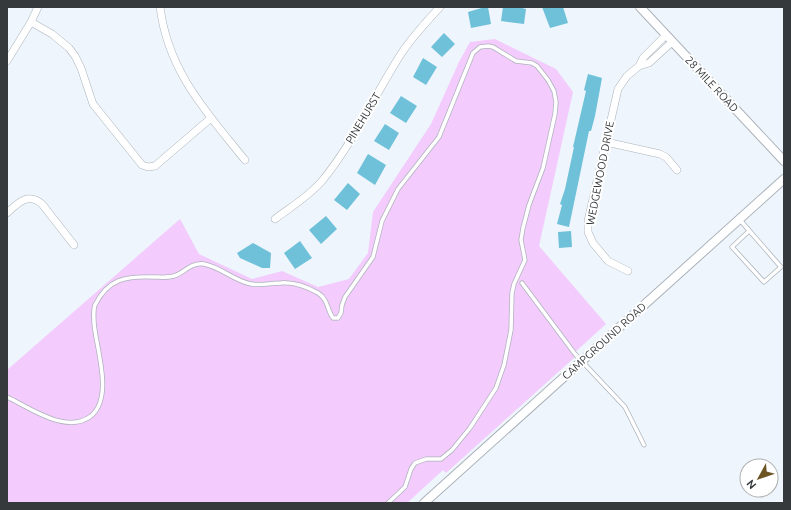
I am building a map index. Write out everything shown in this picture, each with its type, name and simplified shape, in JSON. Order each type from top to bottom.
[{"type":"street","points":[[7,61],[31,22],[38,7]]},
{"type":"street","points":[[160,7],[165,33],[174,61],[194,96],[245,160]]},
{"type":"street","name":"PINEHURST","points":[[275,219],[321,182],[341,156],[401,54],[424,23],[440,7]]},
{"type":"street","name":"28 MILE ROAD","points":[[640,7],[784,161]]},
{"type":"street","points":[[31,22],[52,34],[69,48],[81,68],[93,104],[142,165],[148,167],[155,166],[211,118]]},
{"type":"street","name":"WEDGEWOOD DRIVE","points":[[628,271],[608,261],[593,243],[588,232],[588,221],[618,89],[627,76],[639,66],[649,63],[669,38]]},
{"type":"street","points":[[606,142],[660,154],[677,170]]},
{"type":"street","name":"CAMPGROUND ROAD","points":[[424,503],[784,179]]},
{"type":"street","points":[[7,213],[24,200],[30,198],[37,200],[56,221],[74,245]]},
{"type":"lane","points":[[7,397],[36,413],[66,421],[82,421],[92,415],[98,406],[102,392],[101,366],[95,332],[94,307],[109,286],[114,282],[128,277],[169,277],[176,275],[195,264],[205,264],[221,269],[235,278],[249,284],[265,285],[290,283],[317,293],[325,298],[333,318],[338,318],[341,313],[345,297],[373,257],[382,221],[398,189],[439,137],[473,53],[480,47],[493,47],[510,59],[532,63],[537,66],[551,86],[556,102],[543,168],[529,205],[523,228],[521,240],[524,260],[514,284],[512,294],[511,330],[508,344],[496,388],[470,428],[452,450],[441,458],[426,459],[415,463],[411,469],[405,487],[388,503]]},
{"type":"lane","points":[[739,219],[781,267],[764,282],[732,247],[749,231]]},
{"type":"lane","points":[[522,283],[553,326],[582,361],[624,407],[644,445]]},
{"type":"shaded area","points":[[495,39],[556,69],[573,92],[539,246],[606,324],[573,354],[575,357],[446,473],[443,470],[407,503],[7,503],[7,370],[180,219],[199,254],[252,279],[282,271],[318,287],[349,279],[368,253],[373,212],[431,124],[459,62],[470,42]]},
{"type":"building","points":[[488,7],[491,24],[471,28],[468,12]]},
{"type":"building","points":[[503,7],[518,7],[526,9],[524,24],[501,21]]},
{"type":"building","points":[[542,7],[563,7],[568,23],[550,28]]},
{"type":"building","points":[[444,33],[455,44],[442,57],[431,47]]},
{"type":"building","points":[[423,58],[437,67],[426,85],[413,77]]},
{"type":"building","points":[[588,74],[602,78],[595,116],[591,131],[589,131],[569,227],[557,224],[562,205],[560,204],[565,189],[586,91],[584,90]]},
{"type":"building","points":[[401,96],[417,106],[406,123],[390,113]]},
{"type":"building","points":[[385,124],[399,133],[389,150],[374,141]]},
{"type":"building","points":[[368,154],[386,165],[375,185],[357,173]]},
{"type":"building","points":[[348,183],[360,194],[347,210],[334,200]]},
{"type":"building","points":[[326,216],[337,229],[321,244],[309,230]]},
{"type":"building","points":[[571,231],[572,247],[559,248],[558,232]]},
{"type":"building","points":[[300,241],[312,258],[295,269],[284,253]]},
{"type":"building","points":[[253,243],[271,253],[270,268],[262,268],[240,258],[237,253]]}]
